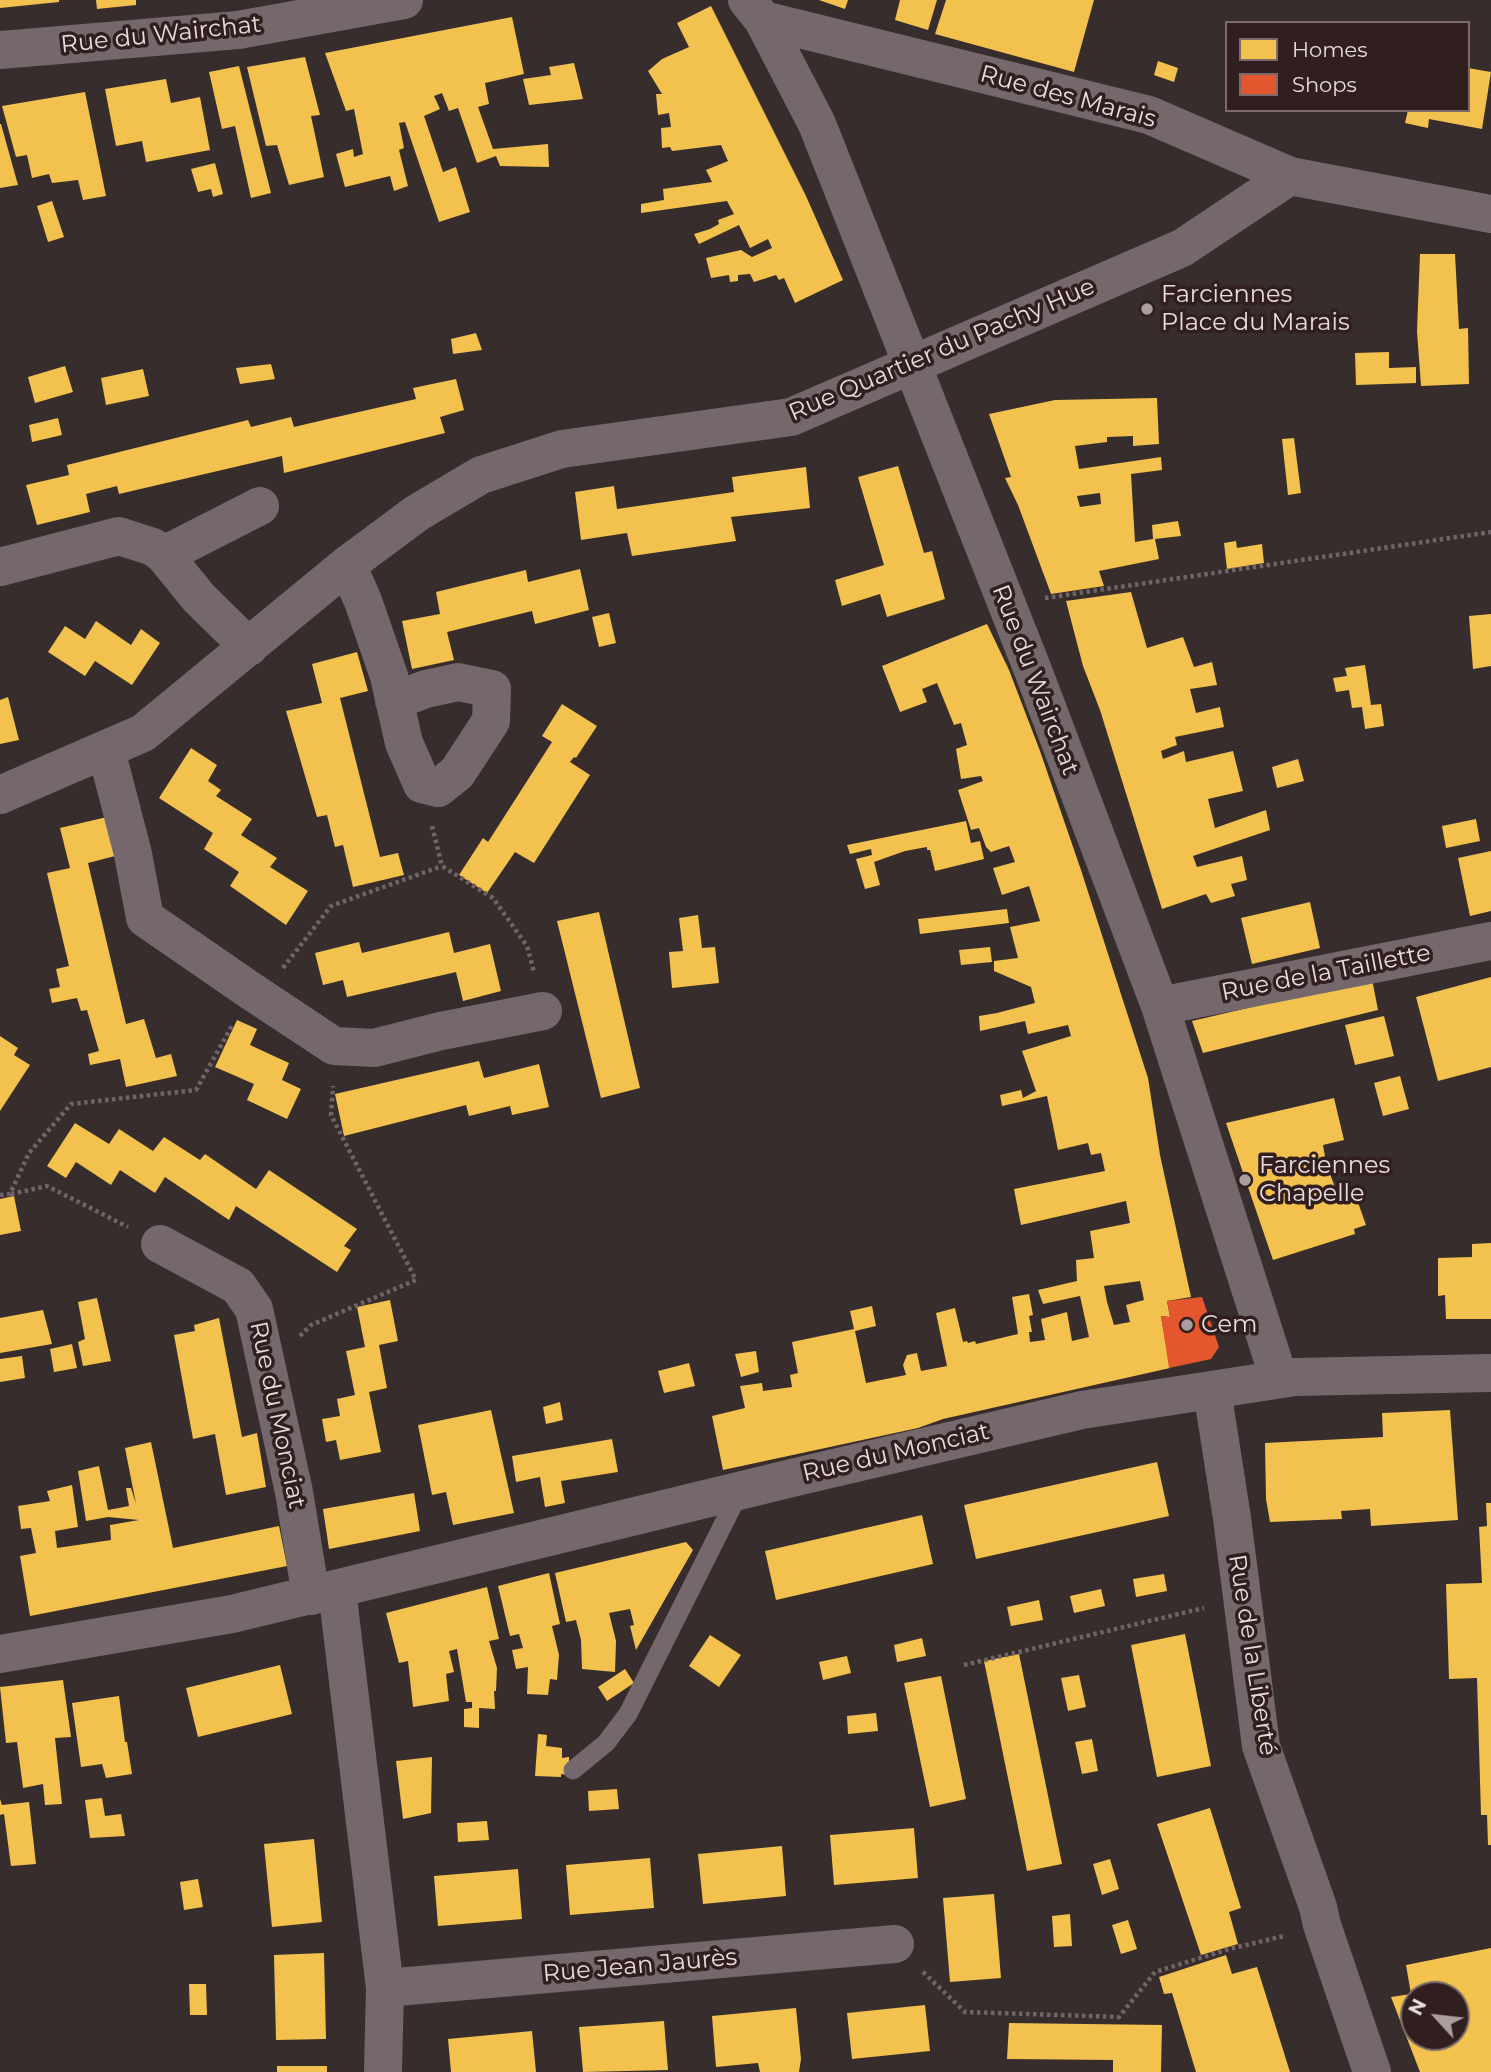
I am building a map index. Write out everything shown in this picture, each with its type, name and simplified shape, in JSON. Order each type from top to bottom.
[{"type":"street","name":"Rue du Wairchat","points":[[0,50],[238,30],[404,0]]},
{"type":"street","name":"Rue du Wairchat","points":[[755,10],[817,124],[1006,603],[1160,1006],[1279,1380]]},
{"type":"street","name":"Rue des Marais","points":[[755,10],[1149,115],[1290,176],[1491,214]]},
{"type":"street","name":"Rue Quartier du Pachy Hue","points":[[0,795],[144,733],[347,565],[417,513],[481,475],[562,449],[791,417],[1182,248],[1290,176]]},
{"type":"street","points":[[164,555],[260,506]]},
{"type":"street","points":[[0,567],[119,536],[153,547],[164,555],[199,597],[249,647]]},
{"type":"street","points":[[347,565],[367,613],[388,676],[404,743],[422,784],[438,788],[457,773],[491,722],[492,689],[458,682],[426,689],[394,701]]},
{"type":"street","points":[[106,750],[133,854],[145,918],[334,1046],[374,1048],[441,1031],[543,1011]]},
{"type":"street","name":"Rue de la Taillette","points":[[1160,1006],[1491,941]]},
{"type":"street","name":"Rue du Monciat","points":[[160,1244],[238,1286],[254,1308],[294,1492],[324,1593]]},
{"type":"street","name":"Rue du Monciat","points":[[0,1654],[232,1614],[1082,1410],[1294,1377],[1491,1373]]},
{"type":"street","name":"Rue de la Liberté","points":[[1212,1390],[1261,1746],[1372,2072]]},
{"type":"street","points":[[324,1593],[385,1988],[383,2072]]},
{"type":"street","name":"Rue Jean Jaurès","points":[[385,1988],[895,1944]]},
{"type":"lane","points":[[573,1770],[606,1743],[628,1714],[740,1490]]},
{"type":"path","points":[[1006,603],[1491,532]]},
{"type":"path","points":[[422,784],[442,866],[493,898],[527,946],[543,1011]]},
{"type":"path","points":[[10,1194],[29,1153],[71,1104],[196,1090],[257,995],[331,906],[442,866]]},
{"type":"path","points":[[269,1370],[311,1325],[416,1280],[331,1115],[334,1046]]},
{"type":"path","points":[[0,1195],[47,1186],[160,1244]]},
{"type":"path","points":[[964,1665],[1242,1599]]},
{"type":"path","points":[[895,1944],[965,2012],[1119,2017],[1155,1972],[1322,1925]]},
{"type":"building: Homes","points":[[0,0],[59,0],[59,2],[0,8]]},
{"type":"building: Homes","points":[[96,0],[136,0],[136,5],[97,9]]},
{"type":"building: Homes","points":[[819,0],[848,0],[845,9]]},
{"type":"building: Homes","points":[[900,0],[937,0],[928,30],[895,20]]},
{"type":"building: Homes","points":[[946,0],[1094,0],[1074,72],[935,34]]},
{"type":"building: Homes","points":[[711,6],[806,196],[843,280],[795,303],[784,278],[779,280],[776,275],[754,282],[750,274],[738,275],[738,281],[730,282],[729,275],[711,278],[706,258],[741,250],[752,257],[772,248],[768,239],[750,248],[739,225],[699,244],[694,234],[710,229],[719,224],[718,220],[734,214],[727,201],[641,213],[641,204],[664,200],[663,189],[712,182],[706,170],[728,161],[721,145],[672,151],[670,147],[662,148],[661,128],[671,127],[669,113],[658,115],[656,94],[662,94],[648,71],[662,59],[689,47],[677,23]]},
{"type":"building: Homes","points":[[512,17],[524,74],[485,83],[489,104],[478,107],[493,149],[548,144],[549,167],[500,166],[496,156],[477,163],[458,108],[449,111],[442,93],[434,96],[440,109],[424,116],[443,172],[456,167],[470,212],[439,222],[405,122],[399,123],[404,148],[399,150],[408,186],[394,191],[390,176],[345,187],[336,154],[353,149],[354,157],[363,154],[354,109],[346,111],[325,53]]},
{"type":"building: Homes","points":[[305,57],[320,115],[311,116],[324,177],[289,185],[277,145],[266,146],[247,67]]},
{"type":"building: Homes","points":[[1158,61],[1178,68],[1174,82],[1154,75]]},
{"type":"building: Homes","points":[[574,63],[583,99],[529,105],[523,79],[551,75],[549,67]]},
{"type":"building: Homes","points":[[239,66],[271,193],[251,198],[235,126],[222,129],[209,72]]},
{"type":"building: Homes","points":[[1470,68],[1491,72],[1482,129],[1429,119],[1428,128],[1405,123],[1408,112],[1470,112]]},
{"type":"building: Homes","points":[[166,79],[171,103],[200,97],[210,150],[146,162],[142,141],[116,146],[105,89]]},
{"type":"building: Homes","points":[[85,92],[106,196],[83,200],[78,180],[52,183],[49,174],[32,178],[27,155],[16,157],[2,106]]},
{"type":"building: Homes","points":[[0,124],[18,185],[0,188]]},
{"type":"building: Homes","points":[[215,163],[223,194],[213,197],[211,189],[198,192],[191,169]]},
{"type":"building: Homes","points":[[52,201],[64,237],[48,242],[37,206]]},
{"type":"building: Homes","points":[[1420,254],[1455,254],[1459,329],[1468,328],[1469,384],[1421,386],[1417,331]]},
{"type":"building: Homes","points":[[476,333],[482,350],[453,354],[451,339]]},
{"type":"building: Homes","points":[[1389,352],[1389,368],[1416,367],[1416,383],[1356,385],[1355,353]]},
{"type":"building: Homes","points":[[271,364],[275,379],[240,384],[236,368]]},
{"type":"building: Homes","points":[[65,366],[73,392],[35,403],[28,377]]},
{"type":"building: Homes","points":[[143,369],[149,396],[106,405],[101,378]]},
{"type":"building: Homes","points":[[456,379],[464,410],[440,417],[445,433],[284,473],[282,456],[119,494],[117,486],[86,494],[90,512],[37,525],[26,485],[69,475],[67,465],[248,420],[251,427],[291,417],[294,427],[416,399],[413,388]]},
{"type":"building: Homes","points":[[1157,398],[1159,444],[1133,446],[1133,436],[1107,437],[1107,442],[1075,446],[1079,469],[1161,457],[1162,470],[1131,474],[1135,542],[1153,539],[1152,525],[1178,521],[1181,536],[1155,539],[1159,559],[1099,571],[1104,586],[1051,594],[1018,505],[1005,478],[1011,477],[989,414],[1055,400]],"holes":[[[1100,493],[1101,504],[1080,507],[1077,496]]]},
{"type":"building: Homes","points":[[58,418],[62,435],[32,442],[29,425]]},
{"type":"building: Homes","points":[[1294,438],[1301,493],[1288,495],[1282,439]]},
{"type":"building: Homes","points":[[898,466],[924,553],[932,551],[945,599],[887,617],[880,594],[842,606],[835,580],[884,565],[858,477]]},
{"type":"building: Homes","points":[[806,467],[810,508],[731,517],[736,541],[632,556],[627,533],[581,540],[575,492],[614,486],[617,509],[734,492],[732,477]]},
{"type":"building: Homes","points":[[1236,541],[1237,548],[1262,544],[1264,563],[1227,569],[1224,543]]},
{"type":"building: Homes","points":[[580,569],[589,610],[535,624],[532,611],[447,632],[454,660],[412,669],[402,621],[440,614],[436,592],[526,570],[528,582]]},
{"type":"building: Homes","points":[[1131,592],[1147,648],[1183,637],[1194,667],[1212,662],[1217,685],[1190,689],[1196,713],[1220,707],[1224,727],[1175,737],[1177,745],[1161,751],[1163,759],[1184,751],[1186,762],[1233,751],[1243,791],[1208,799],[1215,828],[1266,810],[1270,830],[1193,856],[1197,867],[1242,856],[1247,880],[1231,884],[1235,896],[1211,903],[1206,894],[1162,909],[1100,710],[1083,666],[1066,601]]},
{"type":"building: Homes","points":[[609,613],[616,643],[599,647],[592,617]]},
{"type":"building: Homes","points":[[1491,614],[1491,666],[1473,669],[1469,616]]},
{"type":"building: Homes","points":[[96,621],[131,645],[141,629],[160,643],[132,685],[95,661],[85,676],[48,652],[65,626],[85,639]]},
{"type":"building: Homes","points":[[987,624],[1009,670],[1040,751],[1148,1078],[1160,1155],[1191,1297],[1167,1301],[1170,1317],[1161,1316],[1170,1368],[943,1419],[918,1428],[723,1470],[712,1416],[745,1408],[740,1386],[762,1383],[763,1391],[792,1387],[790,1375],[798,1373],[792,1342],[854,1329],[850,1311],[872,1306],[876,1326],[855,1331],[866,1383],[906,1375],[903,1365],[907,1355],[917,1353],[921,1371],[947,1366],[936,1313],[955,1308],[963,1342],[975,1341],[976,1344],[1018,1334],[1012,1297],[1029,1294],[1033,1315],[1029,1316],[1032,1332],[1029,1332],[1030,1342],[1045,1340],[1041,1319],[1067,1312],[1072,1341],[1089,1337],[1080,1296],[1043,1304],[1038,1290],[1077,1281],[1076,1260],[1094,1258],[1090,1231],[1130,1223],[1126,1201],[1021,1225],[1014,1189],[1105,1171],[1101,1153],[1091,1155],[1088,1143],[1058,1150],[1047,1096],[1002,1106],[1000,1095],[1021,1090],[1023,1098],[1036,1091],[1022,1051],[1071,1036],[1068,1025],[1028,1034],[1025,1021],[980,1031],[979,1016],[1035,1003],[1031,987],[994,971],[994,961],[1018,958],[1010,927],[1040,921],[1029,886],[1002,895],[993,868],[1015,862],[1009,846],[991,852],[986,847],[979,828],[971,830],[958,790],[983,781],[981,776],[961,779],[956,749],[967,745],[961,723],[954,725],[937,683],[922,689],[927,702],[900,712],[882,666]],"holes":[[[1140,1281],[1144,1300],[1126,1305],[1130,1322],[1114,1325],[1104,1286]]]},
{"type":"building: Homes","points":[[357,652],[368,691],[340,698],[380,857],[398,853],[404,875],[353,887],[343,845],[335,847],[327,815],[317,817],[286,711],[322,703],[312,664]]},
{"type":"building: Homes","points":[[1365,665],[1371,705],[1381,704],[1384,726],[1365,729],[1362,707],[1352,708],[1349,690],[1336,692],[1333,678],[1347,676],[1345,668]]},
{"type":"building: Homes","points":[[8,697],[19,740],[0,744],[0,700]]},
{"type":"building: Homes","points":[[562,704],[597,726],[576,758],[570,762],[590,775],[534,863],[515,852],[487,893],[459,875],[483,838],[488,842],[552,742],[542,736]]},
{"type":"building: Homes","points":[[191,748],[217,765],[208,781],[221,790],[216,796],[252,819],[241,835],[277,858],[270,867],[308,891],[286,925],[230,886],[239,872],[204,849],[213,833],[159,798]]},
{"type":"building: Homes","points":[[1298,759],[1304,781],[1277,788],[1272,767]]},
{"type":"building: Homes","points":[[107,817],[115,856],[88,863],[126,1024],[144,1019],[156,1058],[171,1054],[177,1076],[126,1087],[120,1059],[90,1065],[88,1054],[99,1051],[87,1010],[81,1011],[77,998],[52,1003],[49,989],[60,987],[56,969],[69,966],[47,873],[70,868],[60,828]]},
{"type":"building: Homes","points":[[1476,819],[1480,841],[1446,848],[1442,826]]},
{"type":"building: Homes","points":[[966,821],[971,843],[980,841],[984,859],[935,871],[927,847],[905,851],[874,862],[880,885],[865,889],[856,859],[872,855],[871,849],[850,854],[847,845]]},
{"type":"building: Homes","points":[[1491,851],[1491,911],[1470,916],[1458,858]]},
{"type":"building: Homes","points":[[1310,902],[1320,948],[1252,964],[1241,918]]},
{"type":"building: Homes","points":[[1007,909],[1009,923],[920,934],[918,919]]},
{"type":"building: Homes","points":[[599,912],[640,1088],[601,1098],[557,921]]},
{"type":"building: Homes","points":[[698,915],[702,948],[715,947],[719,983],[672,988],[669,952],[683,951],[679,918]]},
{"type":"building: Homes","points":[[449,932],[454,953],[490,944],[501,991],[463,1001],[456,972],[347,997],[343,980],[323,985],[315,953],[359,942],[362,953]]},
{"type":"building: Homes","points":[[990,947],[992,962],[961,965],[959,950]]},
{"type":"building: Homes","points":[[1491,977],[1491,1067],[1438,1081],[1416,997]]},
{"type":"building: Homes","points":[[1372,979],[1378,1010],[1203,1053],[1192,1021]]},
{"type":"building: Homes","points":[[1384,1016],[1394,1056],[1355,1065],[1345,1025]]},
{"type":"building: Homes","points":[[237,1020],[257,1029],[250,1045],[289,1063],[282,1080],[301,1089],[287,1119],[247,1100],[254,1084],[215,1067]]},
{"type":"building: Homes","points":[[0,1036],[18,1048],[14,1055],[30,1065],[0,1111]]},
{"type":"building: Homes","points":[[479,1061],[484,1078],[539,1064],[549,1107],[512,1115],[510,1106],[469,1116],[466,1105],[344,1136],[335,1094]]},
{"type":"building: Homes","points":[[1400,1076],[1409,1109],[1383,1116],[1374,1083]]},
{"type":"building: Homes","points":[[1334,1098],[1344,1140],[1323,1145],[1327,1168],[1315,1172],[1316,1174],[1328,1169],[1340,1200],[1355,1194],[1366,1225],[1354,1229],[1355,1234],[1273,1260],[1226,1123]]},
{"type":"building: Homes","points":[[75,1123],[109,1144],[119,1129],[153,1151],[164,1137],[200,1160],[205,1154],[256,1189],[269,1170],[357,1229],[344,1246],[351,1250],[337,1272],[236,1206],[229,1220],[165,1177],[155,1193],[120,1170],[111,1185],[76,1162],[66,1178],[47,1166]]},
{"type":"building: Homes","points":[[14,1196],[21,1231],[0,1235],[0,1199]]},
{"type":"building: Homes","points":[[1491,1243],[1491,1319],[1446,1319],[1445,1295],[1438,1296],[1438,1258],[1472,1257],[1472,1244]]},
{"type":"building: Homes","points":[[97,1298],[111,1361],[83,1366],[78,1342],[85,1339],[78,1302]]},
{"type":"building: Homes","points":[[390,1300],[398,1341],[379,1345],[387,1388],[369,1392],[381,1452],[340,1460],[336,1440],[326,1442],[322,1419],[340,1416],[337,1399],[355,1395],[346,1351],[365,1347],[357,1307]]},
{"type":"building: Homes","points":[[43,1310],[52,1344],[0,1353],[0,1318]]},
{"type":"building: Homes","points":[[219,1318],[242,1437],[257,1433],[266,1487],[226,1495],[215,1434],[193,1439],[174,1335],[195,1331],[194,1325]]},
{"type":"building: Homes","points":[[72,1344],[77,1368],[54,1372],[50,1349]]},
{"type":"building: Homes","points":[[756,1351],[759,1372],[741,1377],[735,1354]]},
{"type":"building: Homes","points":[[22,1356],[25,1378],[0,1382],[0,1359]]},
{"type":"building: Homes","points":[[689,1363],[695,1386],[664,1393],[658,1371]]},
{"type":"building: Homes","points":[[560,1402],[563,1420],[546,1424],[543,1407]]},
{"type":"building: Homes","points":[[491,1410],[514,1513],[453,1525],[446,1492],[432,1495],[418,1425]]},
{"type":"building: Homes","points":[[1450,1410],[1458,1520],[1371,1526],[1370,1509],[1341,1511],[1342,1519],[1270,1522],[1266,1499],[1265,1443],[1383,1437],[1382,1413]]},
{"type":"building: Homes","points":[[612,1439],[618,1472],[561,1481],[565,1503],[545,1507],[540,1477],[516,1482],[512,1456]]},
{"type":"building: Homes","points":[[151,1442],[173,1548],[279,1526],[287,1566],[30,1616],[20,1556],[36,1553],[31,1528],[21,1529],[18,1506],[50,1501],[47,1491],[72,1485],[78,1527],[55,1531],[57,1548],[111,1540],[110,1525],[139,1520],[108,1517],[86,1521],[78,1471],[99,1466],[108,1510],[129,1506],[126,1488],[131,1488],[136,1504],[125,1448]]},
{"type":"building: Homes","points":[[1157,1462],[1169,1516],[976,1559],[964,1505]]},
{"type":"building: Homes","points":[[414,1493],[420,1531],[329,1549],[323,1509]]},
{"type":"building: Homes","points":[[1486,1503],[1491,1503],[1491,1845],[1488,1845],[1487,1815],[1481,1815],[1477,1678],[1449,1679],[1446,1584],[1482,1583],[1479,1527],[1487,1526]]},
{"type":"building: Homes","points":[[922,1515],[933,1564],[776,1600],[765,1551]]},
{"type":"building: Homes","points":[[686,1542],[693,1550],[636,1650],[630,1626],[634,1625],[630,1609],[609,1613],[616,1641],[615,1672],[582,1669],[581,1640],[576,1620],[566,1622],[555,1573]]},
{"type":"building: Homes","points":[[549,1573],[560,1624],[552,1626],[559,1655],[557,1680],[550,1679],[548,1695],[527,1694],[528,1667],[516,1669],[512,1650],[523,1648],[519,1634],[510,1636],[498,1586]]},
{"type":"building: Homes","points":[[1164,1574],[1167,1591],[1136,1597],[1133,1579]]},
{"type":"building: Homes","points":[[487,1587],[499,1639],[489,1641],[497,1668],[495,1709],[479,1708],[479,1728],[464,1727],[464,1709],[472,1708],[472,1702],[466,1702],[457,1649],[449,1651],[454,1672],[446,1674],[449,1701],[413,1707],[408,1661],[399,1663],[386,1613]]},
{"type":"building: Homes","points":[[1101,1589],[1105,1606],[1074,1613],[1070,1596]]},
{"type":"building: Homes","points":[[1039,1600],[1043,1620],[1011,1626],[1007,1607]]},
{"type":"building: Homes","points":[[1185,1634],[1211,1766],[1157,1777],[1131,1645]]},
{"type":"building: Homes","points":[[710,1635],[741,1655],[719,1687],[689,1666]]},
{"type":"building: Homes","points":[[922,1638],[926,1656],[897,1662],[894,1645]]},
{"type":"building: Homes","points":[[1019,1654],[1062,1864],[1027,1871],[984,1661]]},
{"type":"building: Homes","points":[[847,1656],[851,1673],[823,1680],[819,1662]]},
{"type":"building: Homes","points":[[280,1665],[292,1714],[198,1737],[186,1688]]},
{"type":"building: Homes","points":[[625,1669],[634,1683],[607,1701],[598,1687]]},
{"type":"building: Homes","points":[[1079,1675],[1086,1707],[1068,1711],[1061,1678]]},
{"type":"building: Homes","points":[[941,1676],[966,1799],[930,1807],[904,1683]]},
{"type":"building: Homes","points":[[63,1680],[71,1737],[55,1738],[62,1804],[45,1805],[43,1784],[23,1788],[17,1742],[6,1743],[0,1687]]},
{"type":"building: Homes","points":[[119,1696],[132,1774],[106,1778],[102,1764],[81,1767],[72,1703]]},
{"type":"building: Homes","points":[[876,1713],[878,1731],[848,1734],[847,1716]]},
{"type":"building: Homes","points":[[538,1734],[547,1735],[546,1746],[562,1748],[562,1758],[569,1757],[569,1775],[535,1776]]},
{"type":"building: Homes","points":[[1092,1739],[1098,1771],[1082,1774],[1075,1742]]},
{"type":"building: Homes","points":[[432,1757],[431,1813],[403,1819],[396,1761]]},
{"type":"building: Homes","points":[[617,1789],[619,1809],[589,1811],[588,1791]]},
{"type":"building: Homes","points":[[102,1798],[105,1816],[121,1814],[125,1836],[90,1838],[85,1800]]},
{"type":"building: Homes","points":[[0,1799],[2,1805],[29,1802],[36,1864],[11,1866],[4,1814],[0,1815]]},
{"type":"building: Homes","points":[[1210,1808],[1241,1908],[1229,1912],[1238,1944],[1201,1955],[1157,1824]]},
{"type":"building: Homes","points":[[487,1821],[489,1840],[458,1842],[457,1823]]},
{"type":"building: Homes","points":[[914,1828],[918,1878],[834,1885],[830,1835]]},
{"type":"building: Homes","points":[[314,1839],[322,1922],[272,1927],[264,1844]]},
{"type":"building: Homes","points":[[782,1846],[786,1896],[703,1904],[698,1854]]},
{"type":"building: Homes","points":[[650,1858],[654,1908],[570,1915],[566,1865]]},
{"type":"building: Homes","points":[[1110,1859],[1119,1889],[1102,1895],[1093,1864]]},
{"type":"building: Homes","points":[[518,1869],[522,1919],[438,1926],[434,1876]]},
{"type":"building: Homes","points":[[198,1879],[203,1907],[184,1910],[180,1882]]},
{"type":"building: Homes","points":[[994,1894],[1001,1978],[950,1982],[943,1898]]},
{"type":"building: Homes","points":[[1070,1914],[1072,1946],[1054,1947],[1052,1916]]},
{"type":"building: Homes","points":[[1128,1920],[1137,1949],[1121,1954],[1112,1925]]},
{"type":"building: Homes","points":[[1491,1948],[1491,2072],[1420,2072],[1412,2051],[1470,2051],[1470,1981],[1409,1981],[1406,1965]]},
{"type":"building: Homes","points":[[324,1953],[326,2039],[276,2040],[274,1955]]},
{"type":"building: Homes","points":[[1226,1955],[1232,1974],[1257,1967],[1290,2072],[1196,2072],[1172,1993],[1164,1994],[1159,1977]]},
{"type":"building: Homes","points":[[189,1984],[206,1984],[207,2015],[190,2015]]},
{"type":"building: Homes","points":[[1400,1996],[1400,2020],[1391,1997]]},
{"type":"building: Homes","points":[[925,2005],[930,2051],[852,2059],[847,2013]]},
{"type":"building: Homes","points":[[796,2008],[801,2059],[799,2072],[760,2072],[758,2063],[716,2067],[712,2016]]},
{"type":"building: Homes","points":[[664,2021],[668,2070],[583,2072],[579,2027]]},
{"type":"building: Homes","points":[[1009,2023],[1162,2025],[1161,2072],[1113,2072],[1113,2060],[1007,2059]]},
{"type":"building: Homes","points":[[532,2031],[536,2072],[451,2072],[448,2039]]},
{"type":"building: Homes","points":[[277,2066],[327,2066],[327,2072],[277,2072]]},
{"type":"building: Shops","name":"Cem","points":[[1202,1297],[1219,1347],[1211,1359],[1169,1368],[1161,1316],[1170,1317],[1167,1301]]},
{"type":"place","name":"Farciennes Place du Marais","points":[[1147,309]]},
{"type":"place","name":"Farciennes Chapelle","points":[[1245,1180]]},
{"type":"place","name":"Cem","points":[[1187,1325]]}]
